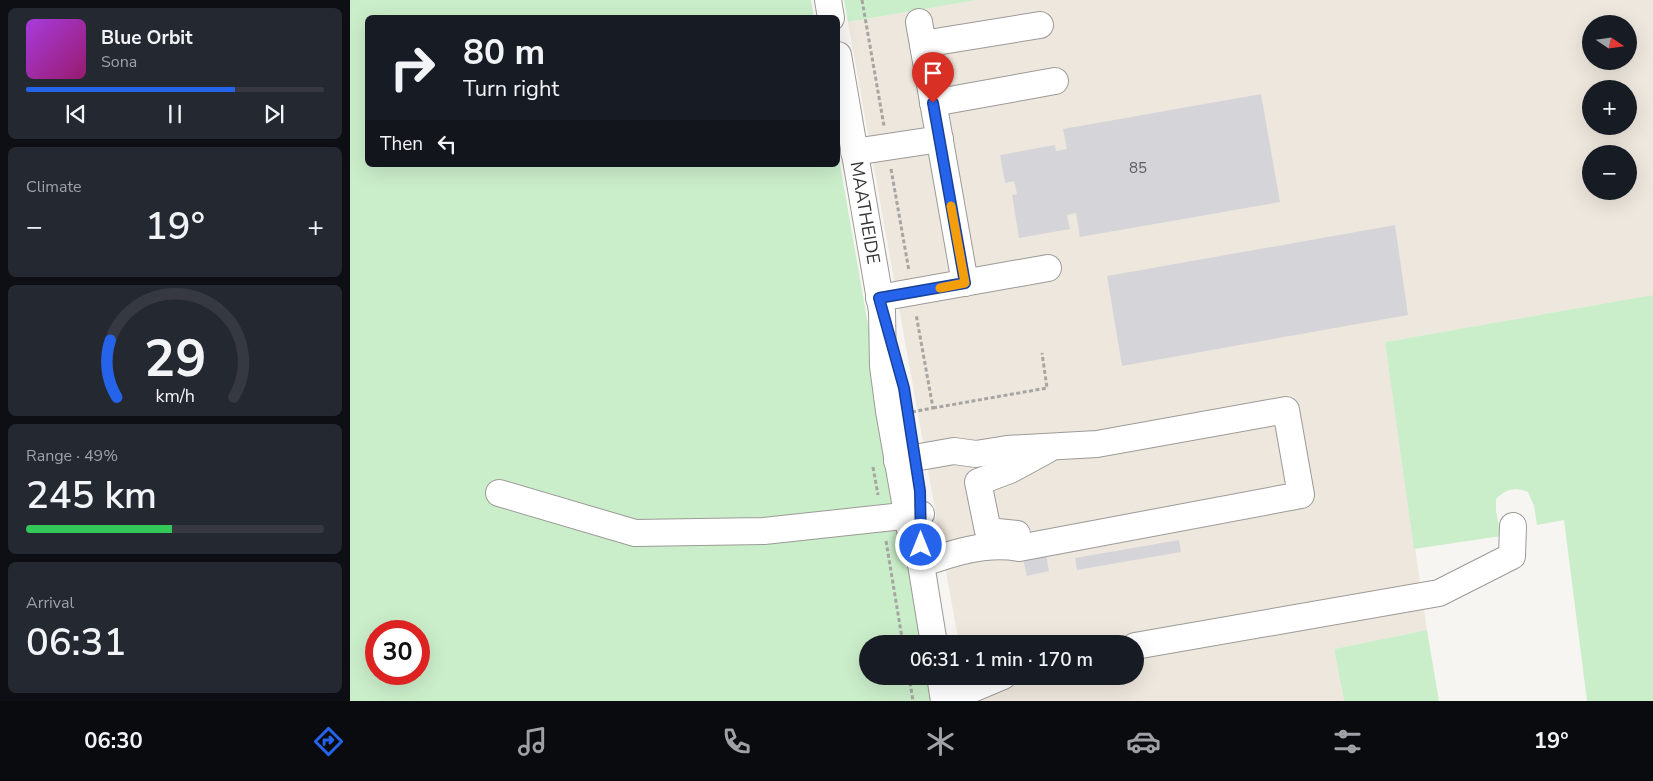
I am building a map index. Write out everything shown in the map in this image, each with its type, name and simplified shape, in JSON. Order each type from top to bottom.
[{"type":"street","points":[[828,0],[830,15]]},
{"type":"street","points":[[965,283],[921,33],[1040,25]]},
{"type":"street","name":"MAATHEIDE","points":[[840,67],[880,305],[883,366],[906,459],[933,635]]},
{"type":"street","points":[[933,103],[1055,81]]},
{"type":"street","points":[[854,152],[940,139]]},
{"type":"street","points":[[880,305],[965,283],[1048,268]]},
{"type":"street","points":[[906,459],[954,451],[974,440],[1006,435],[1052,446],[1097,444],[1286,410],[1300,494],[1077,536],[1048,528],[1010,540],[955,552],[921,564]]},
{"type":"street","points":[[1010,540],[988,531],[978,482],[1010,470],[1052,446]]},
{"type":"street","points":[[499,493],[635,532],[764,531],[914,516]]},
{"type":"street","points":[[1144,644],[1439,593],[1512,556],[1513,526]]},
{"type":"street","points":[[941,685],[944,701],[982,685]]},
{"type":"path","points":[[933,408],[1047,388],[1042,353]]},
{"type":"path","points":[[910,685],[913,701]]},
{"type":"shaded area","points":[[977,0],[1653,0],[1653,295],[1385,342],[1427,630],[1334,649],[1344,701],[969,701],[966,685],[1144,685],[1144,635],[957,635],[848,22]]},
{"type":"green space","points":[[350,0],[811,0],[814,15],[365,15],[365,167],[840,167],[840,164],[922,635],[859,635],[859,685],[931,685],[934,701],[350,701]]},
{"type":"green space","points":[[844,0],[977,0],[848,22]]},
{"type":"green space","points":[[1653,295],[1653,701],[1587,701],[1564,520],[1537,525],[1534,506],[1528,492],[1511,490],[1496,499],[1496,511],[1501,536],[1414,549],[1385,342]]},
{"type":"green space","points":[[1427,630],[1439,701],[1344,701],[1334,649]]},
{"type":"building","points":[[1261,94],[1280,202],[1080,237],[1076,213],[1067,215],[1070,229],[1019,238],[1012,195],[1017,194],[1014,181],[1005,183],[1000,155],[1055,145],[1056,151],[1067,149],[1063,129]]},
{"type":"building","points":[[1395,225],[1408,315],[1122,366],[1107,276]]},
{"type":"building","points":[[1179,540],[1181,552],[1077,570],[1075,558]]},
{"type":"building","points":[[1046,554],[1049,571],[1027,576],[1023,559]]},
{"type":"slow traffic","points":[[940,288],[965,283],[951,206]]},
{"type":"route","points":[[921,545],[920,491],[904,388],[879,298],[965,283],[933,103]]}]
